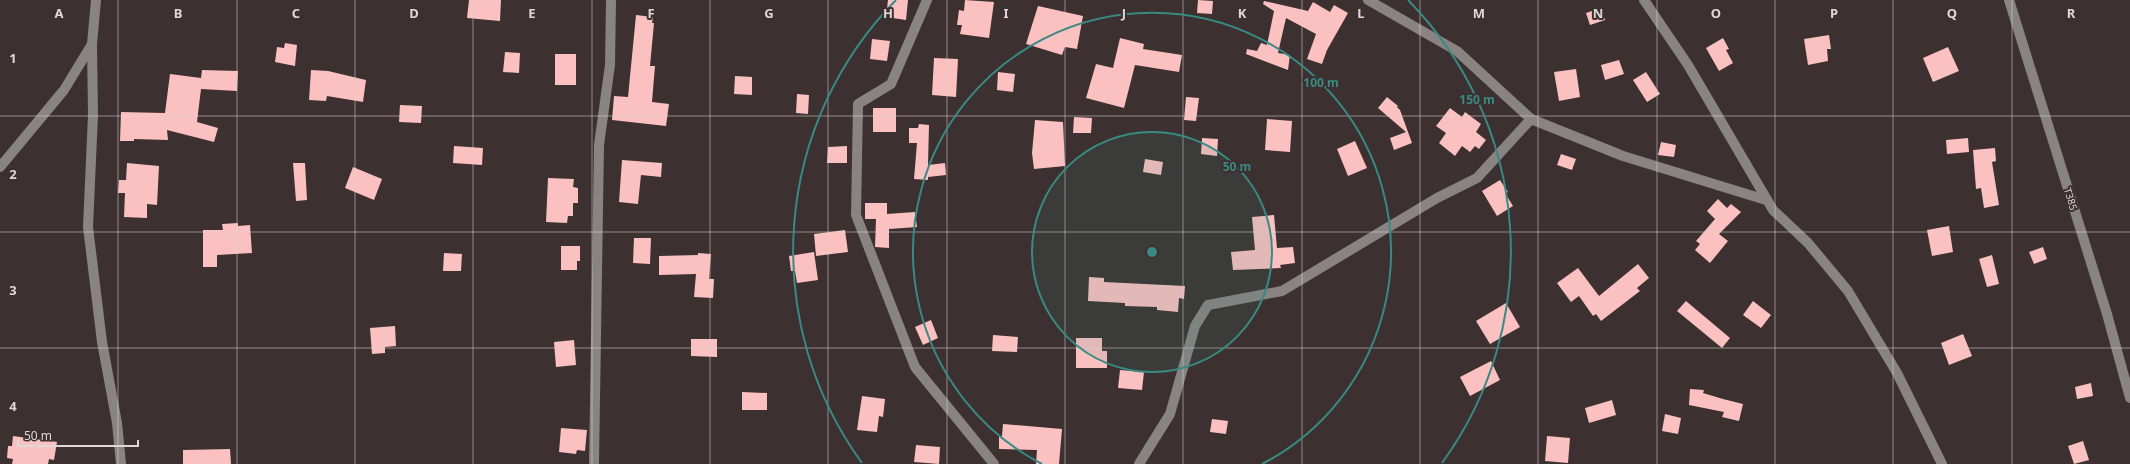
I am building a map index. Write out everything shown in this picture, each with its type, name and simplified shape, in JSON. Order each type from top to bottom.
[{"type":"street","points":[[96,0],[92,44],[93,116],[88,227],[102,342],[117,424],[121,464]]},
{"type":"street","points":[[594,464],[599,145],[610,65],[611,0]]},
{"type":"street","points":[[927,0],[891,84],[858,104],[856,215],[915,367],[994,464]]},
{"type":"street","points":[[1368,0],[1457,51],[1532,119],[1623,156],[1766,200]]},
{"type":"street","points":[[1644,0],[1688,65],[1773,210],[1808,243],[1848,291],[1897,373],[1935,453],[1942,464]]},
{"type":"street","name":"T385","points":[[2009,0],[2107,314],[2130,398]]},
{"type":"street","points":[[0,167],[64,90],[92,44]]},
{"type":"street","points":[[1139,464],[1170,414],[1195,326],[1208,305],[1282,291],[1437,198],[1477,178],[1532,119]]},
{"type":"building","points":[[469,0],[501,0],[500,21],[467,18]]},
{"type":"building","points":[[888,0],[908,0],[906,20],[886,17]]},
{"type":"building","points":[[965,0],[994,2],[989,38],[960,34],[962,25],[957,25],[959,10],[964,11]]},
{"type":"building","points":[[1198,0],[1213,1],[1212,14],[1197,13]]},
{"type":"building","points":[[1264,1],[1308,11],[1313,2],[1330,12],[1334,5],[1348,13],[1327,50],[1322,64],[1307,59],[1316,34],[1286,18],[1278,53],[1290,55],[1288,70],[1246,54],[1247,49],[1257,51],[1261,43],[1267,45],[1274,11],[1263,4]]},
{"type":"building","points":[[1038,6],[1083,16],[1077,49],[1065,47],[1062,55],[1026,44]]},
{"type":"building","points":[[1601,8],[1605,20],[1590,25],[1586,13]]},
{"type":"building","points":[[636,15],[653,17],[652,23],[654,23],[650,66],[655,66],[652,102],[669,104],[666,126],[612,120],[614,96],[628,97]]},
{"type":"building","points":[[1829,35],[1831,49],[1827,49],[1828,61],[1808,65],[1804,39]]},
{"type":"building","points":[[1120,38],[1144,44],[1143,49],[1182,55],[1179,72],[1135,65],[1124,108],[1086,98],[1096,64],[1113,68]]},
{"type":"building","points":[[1723,38],[1729,49],[1726,50],[1733,63],[1719,71],[1706,48]]},
{"type":"building","points":[[872,39],[890,41],[887,61],[870,59]]},
{"type":"building","points":[[285,43],[297,45],[295,66],[275,62],[277,47],[284,48]]},
{"type":"building","points":[[1948,47],[1959,71],[1933,82],[1923,58]]},
{"type":"building","points":[[505,52],[520,53],[519,73],[503,72]]},
{"type":"building","points":[[555,54],[576,54],[576,85],[555,85]]},
{"type":"building","points":[[934,58],[958,59],[956,97],[932,95]]},
{"type":"building","points":[[1619,60],[1624,74],[1605,80],[1601,65]]},
{"type":"building","points":[[1576,69],[1580,97],[1559,101],[1554,72]]},
{"type":"building","points":[[202,70],[238,71],[237,91],[201,89],[197,122],[218,128],[214,142],[167,130],[168,140],[134,139],[134,141],[120,141],[121,112],[165,113],[170,74],[201,78]]},
{"type":"building","points":[[311,70],[328,71],[366,80],[363,102],[327,96],[326,101],[309,100]]},
{"type":"building","points":[[998,72],[1015,74],[1013,92],[997,90]]},
{"type":"building","points":[[1646,72],[1660,94],[1647,102],[1633,80]]},
{"type":"building","points":[[735,76],[752,77],[752,95],[734,94]]},
{"type":"building","points":[[797,94],[809,95],[808,114],[796,113]]},
{"type":"building","points":[[1186,97],[1199,98],[1196,121],[1184,120]]},
{"type":"building","points":[[1387,97],[1398,106],[1397,107],[1400,110],[1412,143],[1394,150],[1390,138],[1406,132],[1378,108]]},
{"type":"building","points":[[400,105],[422,106],[421,123],[399,122]]},
{"type":"building","points":[[873,108],[896,108],[896,132],[873,132]]},
{"type":"building","points":[[1450,108],[1462,117],[1465,112],[1481,124],[1476,132],[1486,140],[1479,149],[1475,146],[1470,152],[1462,146],[1455,156],[1439,143],[1446,133],[1436,126]]},
{"type":"building","points":[[1074,117],[1092,118],[1091,133],[1073,133]]},
{"type":"building","points":[[1267,119],[1292,121],[1290,152],[1265,150]]},
{"type":"building","points":[[1035,120],[1063,122],[1065,166],[1034,169],[1032,153]]},
{"type":"building","points":[[919,124],[929,125],[928,165],[945,163],[946,175],[928,177],[928,180],[914,179],[917,143],[909,143],[909,128],[918,128]]},
{"type":"building","points":[[1202,138],[1218,139],[1217,156],[1201,154]]},
{"type":"building","points":[[1968,138],[1969,152],[1947,154],[1946,140]]},
{"type":"building","points":[[1355,141],[1367,168],[1348,176],[1337,149]]},
{"type":"building","points":[[1661,142],[1676,145],[1674,157],[1658,155]]},
{"type":"building","points":[[454,146],[483,148],[482,165],[453,163]]},
{"type":"building","points":[[847,146],[847,163],[827,163],[828,147]]},
{"type":"building","points":[[1995,148],[1996,161],[1992,162],[1999,205],[1984,208],[1981,188],[1976,189],[1973,150]]},
{"type":"building","points":[[1561,154],[1576,159],[1572,170],[1557,165]]},
{"type":"building","points":[[1145,159],[1163,162],[1161,175],[1143,172]]},
{"type":"building","points":[[622,160],[662,163],[661,177],[641,175],[638,204],[619,202]]},
{"type":"building","points":[[127,163],[159,166],[157,205],[147,204],[147,218],[124,217],[125,193],[118,193],[119,180],[126,180]]},
{"type":"building","points":[[293,163],[305,163],[307,200],[296,201]]},
{"type":"building","points":[[353,167],[382,179],[374,200],[345,188]]},
{"type":"building","points":[[548,178],[574,179],[573,187],[578,188],[578,203],[573,203],[573,216],[568,216],[567,223],[546,222]]},
{"type":"building","points":[[1500,180],[1508,192],[1505,193],[1513,206],[1497,216],[1482,191]]},
{"type":"building","points":[[1718,199],[1727,208],[1731,204],[1741,212],[1719,234],[1728,241],[1710,263],[1695,250],[1700,244],[1696,241],[1715,219],[1707,211]]},
{"type":"building","points":[[865,203],[887,203],[887,214],[915,212],[917,227],[889,229],[889,248],[875,247],[876,219],[865,219]]},
{"type":"building","points":[[1274,215],[1277,248],[1293,247],[1295,263],[1280,265],[1281,268],[1233,270],[1231,252],[1255,250],[1252,217]]},
{"type":"building","points":[[238,223],[238,226],[250,225],[252,253],[217,255],[217,267],[203,267],[203,230],[223,230],[222,224]]},
{"type":"building","points":[[1949,226],[1953,252],[1932,256],[1927,230]]},
{"type":"building","points":[[845,230],[848,252],[816,256],[814,234]]},
{"type":"building","points":[[634,238],[651,238],[650,264],[633,263]]},
{"type":"building","points":[[561,246],[580,246],[580,261],[577,261],[577,270],[561,270]]},
{"type":"building","points":[[2043,247],[2047,259],[2034,264],[2029,252]]},
{"type":"building","points":[[814,252],[818,280],[797,283],[795,271],[791,271],[789,256]]},
{"type":"building","points":[[444,253],[462,254],[461,271],[443,271]]},
{"type":"building","points":[[698,253],[711,254],[709,279],[714,279],[713,298],[694,297],[696,274],[659,275],[659,256],[698,255]]},
{"type":"building","points":[[1992,255],[1999,284],[1987,287],[1979,259]]},
{"type":"building","points":[[1638,264],[1649,278],[1637,288],[1640,291],[1601,321],[1596,314],[1593,316],[1579,296],[1571,302],[1557,283],[1578,268],[1599,296]]},
{"type":"building","points":[[1089,277],[1104,278],[1104,282],[1185,286],[1184,299],[1179,298],[1178,312],[1157,310],[1157,307],[1125,306],[1125,303],[1088,301]]},
{"type":"building","points":[[1686,301],[1730,338],[1722,348],[1677,311]]},
{"type":"building","points":[[1753,301],[1771,315],[1761,328],[1743,315]]},
{"type":"building","points":[[1506,303],[1520,327],[1490,344],[1476,321]]},
{"type":"building","points":[[931,320],[938,338],[923,345],[915,327]]},
{"type":"building","points":[[395,326],[396,346],[385,347],[385,353],[372,354],[370,328]]},
{"type":"building","points":[[1963,334],[1972,356],[1949,365],[1941,343]]},
{"type":"building","points":[[993,335],[1018,337],[1017,352],[992,351]]},
{"type":"building","points":[[1076,338],[1102,338],[1102,351],[1107,351],[1107,368],[1076,368]]},
{"type":"building","points":[[691,339],[717,339],[717,357],[691,356]]},
{"type":"building","points":[[574,340],[576,365],[556,367],[554,342]]},
{"type":"building","points":[[1491,361],[1500,380],[1470,396],[1460,377]]},
{"type":"building","points":[[1120,370],[1144,372],[1142,390],[1118,388]]},
{"type":"building","points":[[2091,383],[2093,396],[2077,399],[2075,387]]},
{"type":"building","points":[[1690,389],[1704,390],[1703,393],[1743,404],[1739,421],[1722,417],[1724,412],[1689,405]]},
{"type":"building","points":[[742,392],[767,393],[767,410],[742,410]]},
{"type":"building","points":[[862,396],[885,399],[883,417],[879,416],[877,432],[857,430]]},
{"type":"building","points":[[1612,400],[1616,415],[1589,423],[1585,408]]},
{"type":"building","points":[[1665,414],[1681,418],[1678,434],[1662,431]]},
{"type":"building","points":[[1212,419],[1228,421],[1226,434],[1210,432]]},
{"type":"building","points":[[1003,424],[1062,429],[1059,464],[1036,464],[1037,450],[999,449],[999,436],[1002,436]]},
{"type":"building","points":[[561,428],[587,430],[585,451],[577,450],[576,454],[559,452]]},
{"type":"building","points":[[13,436],[57,442],[54,460],[49,459],[48,464],[12,464],[13,459],[7,458],[8,446],[12,446]]},
{"type":"building","points":[[1547,436],[1570,438],[1568,463],[1545,461]]},
{"type":"building","points":[[2083,441],[2089,460],[2074,464],[2068,446]]},
{"type":"building","points":[[916,445],[940,447],[939,464],[914,462]]},
{"type":"building","points":[[230,449],[231,464],[183,464],[183,450]]}]
